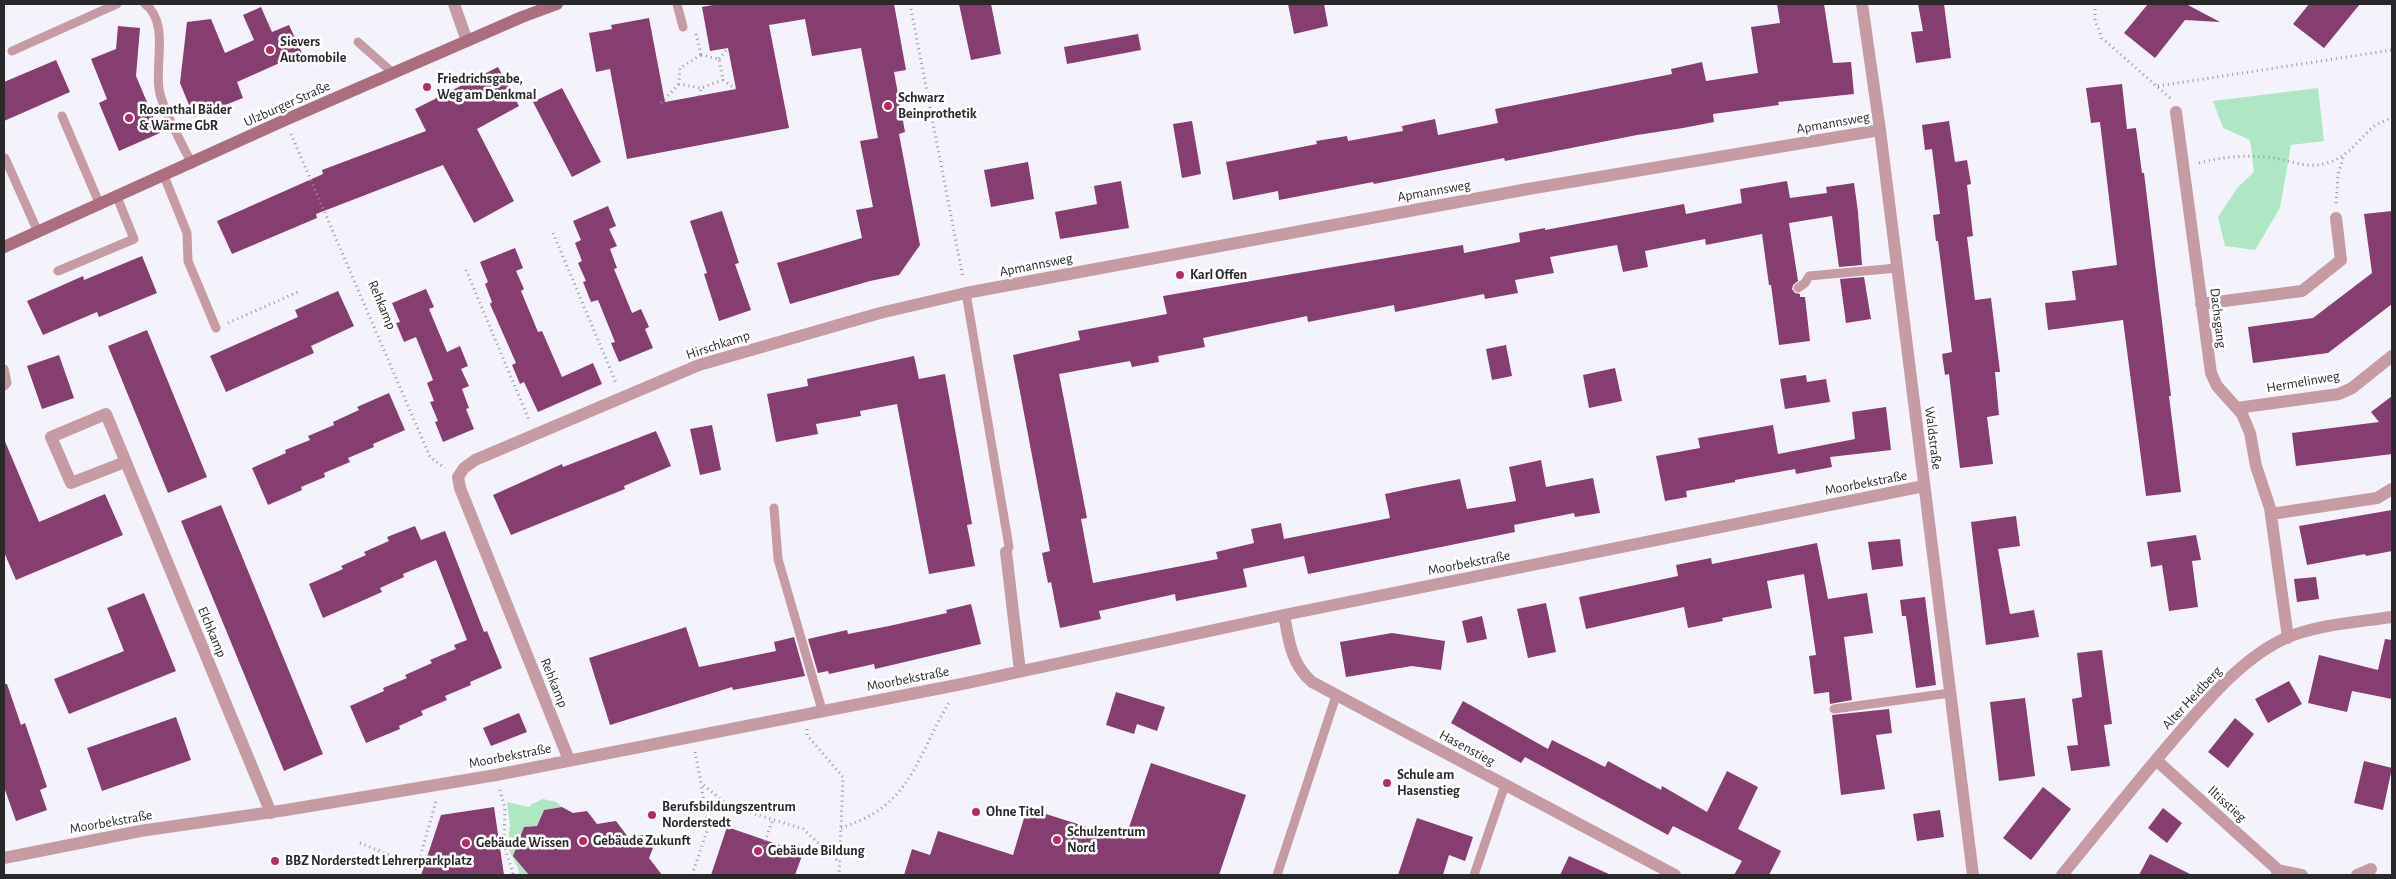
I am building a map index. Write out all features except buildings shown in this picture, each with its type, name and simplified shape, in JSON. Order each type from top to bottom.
[{"type":"main road","name":"Ulzburger Straße","points":[[4,247],[393,73],[557,4]]},
{"type":"street","points":[[454,4],[467,41]]},
{"type":"street","name":"Waldstraße","points":[[1862,4],[1880,130],[1973,875]]},
{"type":"street","name":"Dachsgang","points":[[2176,112],[2212,376],[2219,389],[2244,418],[2250,433],[2256,466],[2271,514],[2288,638]]},
{"type":"street","name":"Apmannsweg","points":[[994,288],[1528,189],[1880,130]]},
{"type":"street","points":[[2201,304],[2302,291],[2341,260],[2336,218]]},
{"type":"street","name":"Hirschkamp","points":[[461,472],[474,460],[623,399],[699,365],[880,312],[994,288]]},
{"type":"street","name":"Hermelinweg","points":[[2237,408],[2339,394],[2352,388],[2392,358]]},
{"type":"street","name":"Elchkamp","points":[[125,462],[71,483],[51,437],[106,414],[271,813]]},
{"type":"street","name":"Rehkamp","points":[[461,472],[460,488],[569,760]]},
{"type":"street","name":"Moorbekstraße","points":[[4,858],[140,831],[271,813],[496,775],[805,713],[962,684],[1284,615],[1924,486]]},
{"type":"street","points":[[2271,514],[2377,498],[2392,489]]},
{"type":"street","points":[[1006,552],[1020,671]]},
{"type":"street","name":"Hasenstieg","points":[[1284,615],[1292,658],[1297,667],[1312,682],[1675,875]]},
{"type":"street","name":"Alter Heidberg","points":[[2062,875],[2199,710],[2237,672],[2266,649],[2308,631],[2392,617]]},
{"type":"street","name":"Iltisstieg","points":[[2156,760],[2277,872],[2302,875]]},
{"type":"street","points":[[2357,875],[2371,868]]},
{"type":"lane","points":[[12,51],[118,4]]},
{"type":"lane","points":[[145,4],[158,20],[159,91],[192,164]]},
{"type":"lane","points":[[677,4],[683,27]]},
{"type":"lane","points":[[358,42],[393,73]]},
{"type":"lane","points":[[62,116],[100,205]]},
{"type":"lane","points":[[5,158],[38,232]]},
{"type":"lane","points":[[164,176],[187,233],[188,261],[216,328]]},
{"type":"lane","points":[[58,271],[134,239],[117,197]]},
{"type":"lane","points":[[1798,288],[1805,283],[1809,276],[1897,268]]},
{"type":"lane","points":[[966,293],[1009,547],[1006,552]]},
{"type":"lane","points":[[4,369],[7,383],[4,386]]},
{"type":"lane","points":[[774,508],[778,559],[822,710]]},
{"type":"lane","points":[[1834,709],[1950,693]]},
{"type":"lane","points":[[1277,875],[1336,696]]},
{"type":"lane","points":[[1474,875],[1505,785]]},
{"type":"path","points":[[910,4],[966,293]]},
{"type":"path","points":[[2095,4],[2094,20],[2102,38],[2158,86],[2172,101],[2176,112]]},
{"type":"path","points":[[728,48],[719,59],[722,80],[736,89]]},
{"type":"path","points":[[2158,86],[2392,50]]},
{"type":"path","points":[[660,103],[679,84],[680,68],[701,55],[719,59]]},
{"type":"path","points":[[679,84],[701,88],[722,80]]},
{"type":"path","points":[[700,96],[701,88]]},
{"type":"path","points":[[2336,218],[2338,175],[2344,157],[2373,126],[2392,118]]},
{"type":"path","name":"Rehkamp","points":[[291,134],[430,457],[461,472]]},
{"type":"path","points":[[2183,167],[2228,156],[2269,157],[2290,164],[2312,167],[2344,157]]},
{"type":"path","points":[[553,233],[623,399]]},
{"type":"path","points":[[466,270],[535,435]]},
{"type":"path","points":[[216,328],[300,291]]},
{"type":"path","points":[[841,828],[864,819],[889,802],[916,766],[936,722],[962,684]]},
{"type":"path","points":[[805,713],[807,735],[843,777],[839,875]]},
{"type":"path","points":[[692,736],[708,828],[692,875]]},
{"type":"path","points":[[496,775],[505,808],[504,845],[512,875]]},
{"type":"path","points":[[700,783],[729,806],[803,828],[839,862]]},
{"type":"path","points":[[415,875],[436,808],[437,785]]},
{"type":"path","points":[[763,846],[773,819]]},
{"type":"path","points":[[360,843],[417,866]]},
{"type":"green space","points":[[2318,88],[2324,141],[2291,145],[2280,208],[2255,250],[2225,246],[2218,217],[2238,187],[2254,172],[2250,140],[2223,128],[2213,101]]},
{"type":"green space","points":[[543,799],[556,802],[562,807],[544,810],[537,826],[524,827],[525,870],[529,875],[519,875],[518,868],[507,846],[510,826],[507,802],[529,807]]},
{"type":"place","name":"Sievers Automobile","points":[[270,50]]},
{"type":"place","name":"Friedrichsgabe, Weg am Denkmal","points":[[427,87]]},
{"type":"place","name":"Schwarz Beinprothetik","points":[[888,106]]},
{"type":"place","name":"Rosenthal Bäder & Wärme GbR","points":[[129,118]]},
{"type":"place","name":"Karl Offen","points":[[1180,275]]},
{"type":"place","name":"Schule am Hasenstieg","points":[[1387,783]]},
{"type":"place","name":"Ohne Titel","points":[[976,812]]},
{"type":"place","name":"Berufsbildungszentrum Norderstedt","points":[[652,815]]},
{"type":"place","name":"Schulzentrum Nord","points":[[1057,840]]},
{"type":"place","name":"Gebäude Zukunft","points":[[583,841]]},
{"type":"place","name":"Gebäude Wissen","points":[[466,843]]},
{"type":"place","name":"Gebäude Bildung","points":[[758,851]]},
{"type":"place","name":"BBZ Norderstedt Lehrerparkplatz","points":[[275,861]]}]
